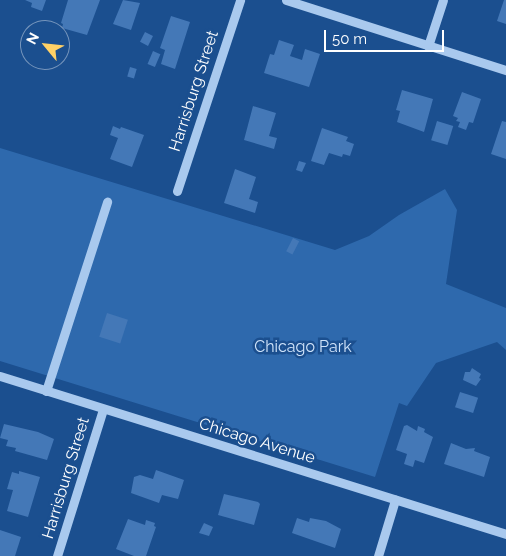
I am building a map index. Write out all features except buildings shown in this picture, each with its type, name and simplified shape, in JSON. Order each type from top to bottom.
[{"type":"street","name":"Harrisburg Street","points":[[177,191],[240,0]]},
{"type":"street","points":[[286,0],[506,70]]},
{"type":"street","points":[[428,46],[443,0]]},
{"type":"street","points":[[46,391],[107,202]]},
{"type":"street","name":"Chicago Avenue","points":[[0,376],[506,534]]},
{"type":"street","name":"Harrisburg Street","points":[[58,556],[103,409]]},
{"type":"street","points":[[378,556],[395,500]]},
{"type":"green space","name":"Chicago Park","points":[[0,148],[335,250],[369,236],[399,215],[445,189],[457,210],[446,284],[506,308],[506,350],[497,342],[436,363],[407,406],[399,403],[375,477],[0,361]]}]
